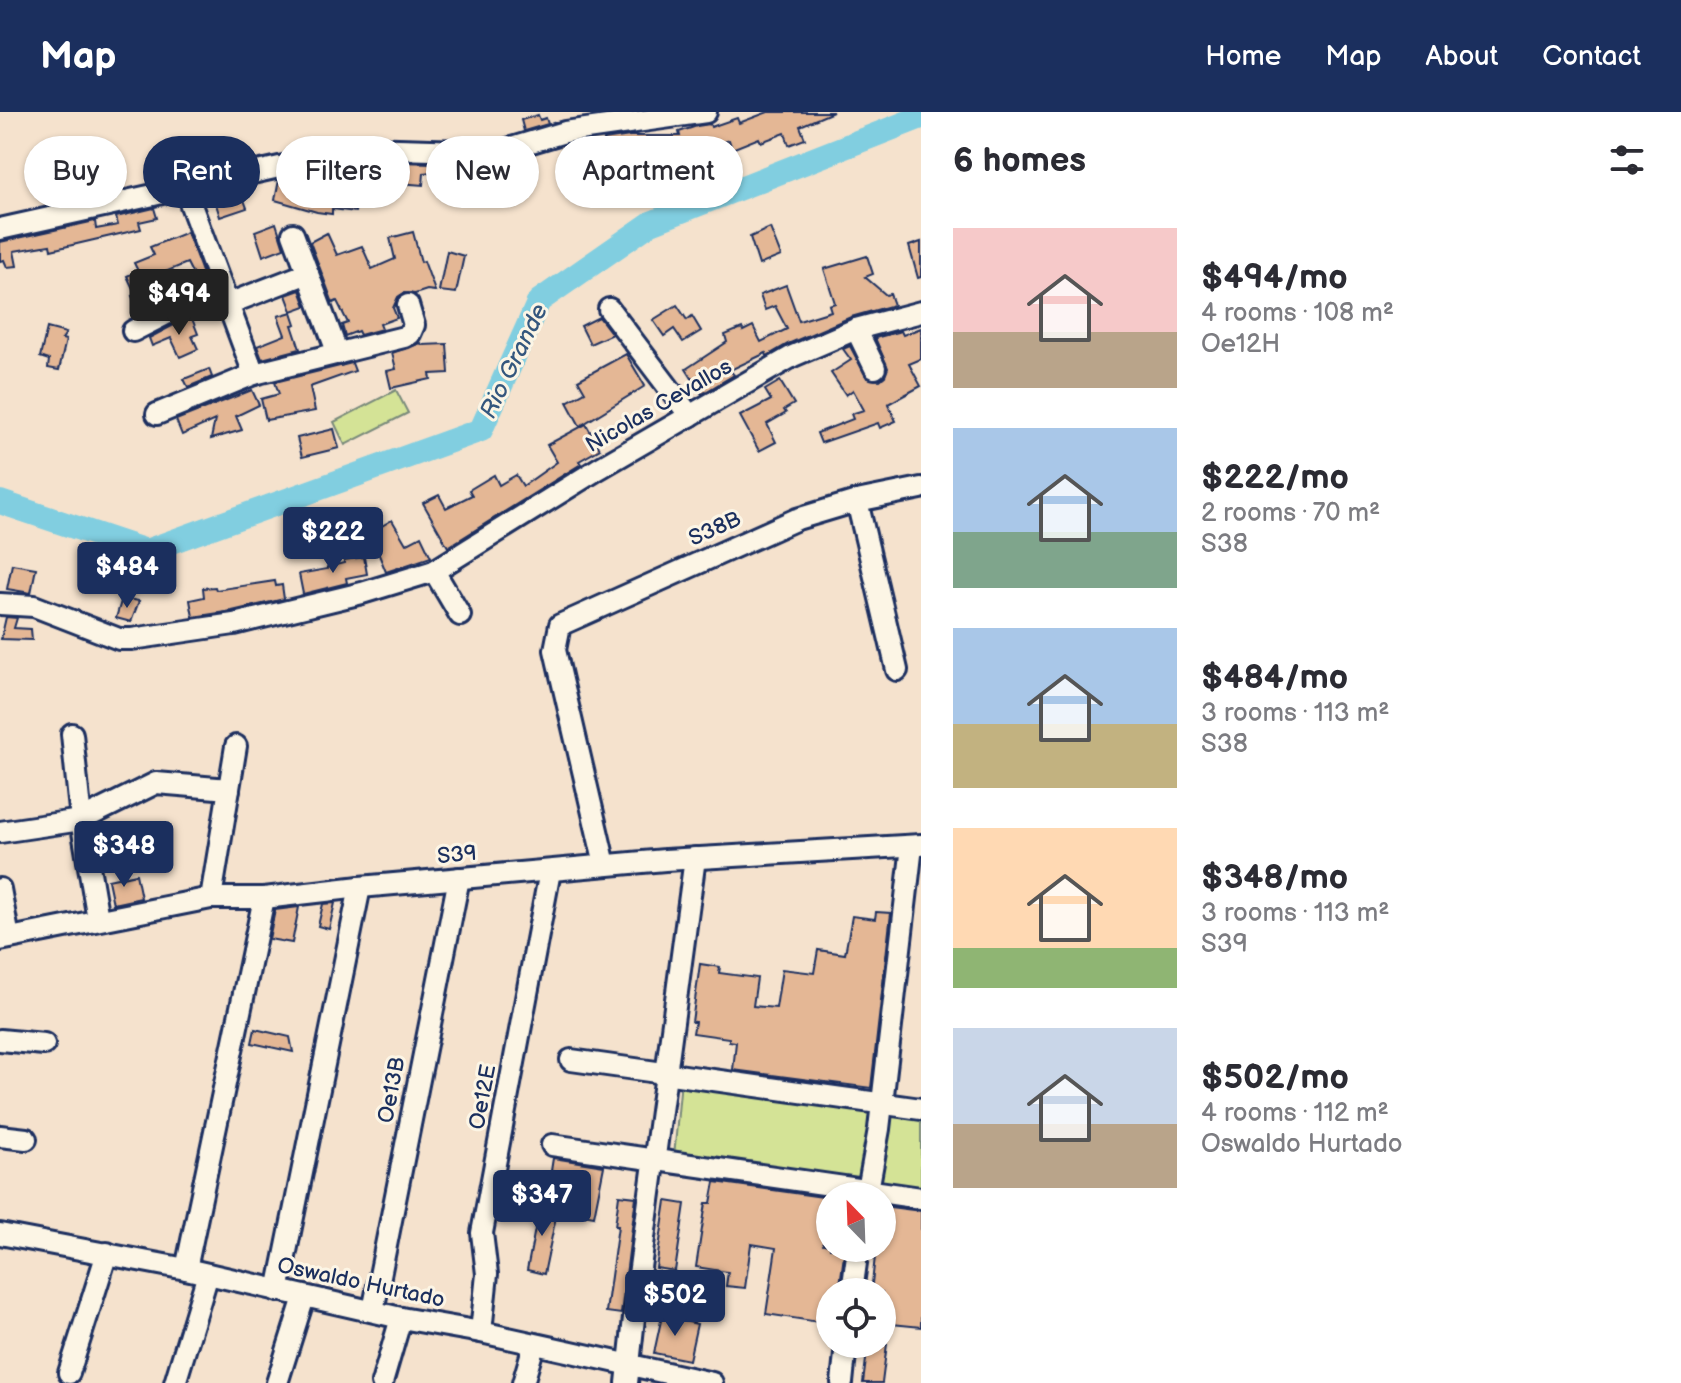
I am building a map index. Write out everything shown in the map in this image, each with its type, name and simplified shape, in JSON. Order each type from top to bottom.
[{"type":"street","points":[[260,172],[365,148],[498,152],[565,132],[698,113]]},
{"type":"street","points":[[0,229],[143,198]]},
{"type":"street","points":[[192,208],[254,374]]},
{"type":"street","points":[[293,234],[338,354]]},
{"type":"street","points":[[133,331],[225,295],[308,273]]},
{"type":"street","points":[[157,414],[254,374],[410,334],[414,325],[408,305]]},
{"type":"street","points":[[609,309],[690,416]]},
{"type":"street","name":"Nicolas Cevallos","points":[[0,604],[34,606],[119,639],[132,639],[234,624],[362,593],[434,571],[598,469],[793,356],[856,329],[921,312]]},
{"type":"street","points":[[856,329],[875,368]]},
{"type":"street","name":"S38B","points":[[605,865],[555,650],[560,625],[797,519],[857,501],[921,488]]},
{"type":"street","points":[[857,501],[897,670]]},
{"type":"street","points":[[434,571],[460,615]]},
{"type":"street","points":[[72,734],[81,820],[98,919]]},
{"type":"street","points":[[211,898],[236,746]]},
{"type":"street","points":[[0,832],[81,820],[156,783],[229,789]]},
{"type":"street","points":[[870,1182],[916,846]]},
{"type":"street","name":"S39","points":[[4,939],[211,898],[264,898],[695,858],[916,846]]},
{"type":"street","points":[[629,1374],[637,1290],[695,858]]},
{"type":"street","name":"Oe12E","points":[[481,1332],[487,1274],[482,1233],[550,871]]},
{"type":"street","name":"Oe13B","points":[[373,1311],[459,878]]},
{"type":"street","points":[[278,1291],[360,887]]},
{"type":"street","points":[[0,889],[4,939]]},
{"type":"street","points":[[186,1269],[264,898]]},
{"type":"street","points":[[0,1040],[44,1044]]},
{"type":"street","points":[[571,1060],[921,1109]]},
{"type":"street","points":[[0,1136],[26,1139]]},
{"type":"street","points":[[552,1145],[816,1185]]},
{"type":"street","points":[[896,1196],[921,1198]]},
{"type":"street","name":"Oswaldo Hurtado","points":[[0,1234],[186,1269],[401,1318],[481,1332],[629,1374],[712,1383]]},
{"type":"street","points":[[69,1373],[107,1253]]},
{"type":"street","points":[[175,1383],[208,1274]]},
{"type":"street","points":[[277,1383],[304,1297]]},
{"type":"street","points":[[382,1383],[401,1318]]},
{"type":"street","points":[[523,1383],[534,1345]]},
{"type":"street","points":[[842,1383],[845,1358]]},
{"type":"green space","points":[[396,390],[408,413],[345,445],[334,422]]},
{"type":"green space","points":[[681,1080],[876,1110],[863,1182],[842,1182],[674,1157]]},
{"type":"green space","points":[[887,1111],[921,1115],[921,1192],[896,1189],[896,1182],[876,1182]]},
{"type":"building","points":[[768,112],[833,112],[800,126],[805,139],[789,145],[785,133],[743,145],[743,136],[680,136],[679,132],[697,126],[710,124],[711,127],[737,118],[739,123]]},
{"type":"building","points":[[538,115],[540,120],[546,118],[548,124],[524,131],[521,120]]},
{"type":"building","points":[[410,162],[426,163],[423,185],[410,184]]},
{"type":"building","points":[[154,208],[157,218],[139,222],[141,229],[51,250],[50,245],[14,251],[17,266],[7,267],[4,260],[0,261],[0,242],[95,221],[96,229],[118,225],[116,217]]},
{"type":"building","points":[[217,208],[247,208],[220,217]]},
{"type":"building","points":[[303,208],[356,208],[355,212],[332,209],[332,214]]},
{"type":"building","points":[[276,223],[284,248],[263,256],[255,231]]},
{"type":"building","points":[[770,228],[781,256],[759,265],[750,237]]},
{"type":"building","points":[[187,232],[205,280],[139,313],[132,296],[136,295],[127,276],[138,271],[134,263],[154,255],[150,247]],"holes":[[[187,263],[197,283],[174,294],[165,272]]]},
{"type":"building","points":[[413,232],[421,262],[424,261],[435,291],[404,293],[398,297],[393,308],[397,318],[380,324],[382,329],[360,335],[358,331],[345,336],[342,325],[348,323],[337,301],[333,303],[310,242],[327,233],[337,255],[362,246],[372,269],[395,259],[390,238]]},
{"type":"building","points":[[921,242],[921,277],[918,278],[909,246]]},
{"type":"building","points":[[447,251],[464,256],[456,293],[439,291]]},
{"type":"building","points":[[867,256],[873,274],[865,277],[886,295],[890,294],[894,305],[851,317],[767,356],[766,353],[730,370],[734,375],[702,394],[686,369],[727,342],[725,335],[753,326],[761,342],[787,329],[775,306],[765,310],[760,295],[786,285],[799,321],[831,311],[829,305],[835,303],[824,269]]},
{"type":"building","points":[[300,290],[306,306],[292,311],[286,295]]},
{"type":"building","points":[[677,305],[687,320],[692,316],[701,331],[683,342],[674,329],[664,336],[653,320]]},
{"type":"building","points":[[292,312],[296,324],[292,325],[300,349],[262,359],[257,346],[285,335],[278,316]]},
{"type":"building","points":[[191,316],[198,334],[192,336],[198,349],[180,357],[171,338],[152,346],[149,338]]},
{"type":"building","points":[[599,317],[612,334],[590,344],[581,326]]},
{"type":"building","points":[[47,328],[66,333],[62,339],[66,340],[59,370],[48,368],[49,360],[40,357]]},
{"type":"building","points":[[921,328],[921,359],[909,364],[921,386],[888,404],[896,421],[880,428],[878,423],[821,443],[817,433],[853,419],[851,414],[864,410],[853,390],[846,395],[831,373],[851,360],[843,349],[850,346],[867,378],[880,380],[888,368],[875,338],[901,331],[903,335]]},
{"type":"building","points":[[421,343],[447,344],[449,373],[430,374],[431,379],[391,388],[387,371],[396,369],[392,353]]},
{"type":"building","points":[[626,354],[645,386],[580,426],[567,402],[585,392],[578,380]]},
{"type":"building","points":[[352,363],[355,371],[310,387],[315,411],[266,420],[261,399],[279,394],[275,382]]},
{"type":"building","points":[[209,369],[212,377],[188,387],[184,379]]},
{"type":"building","points":[[780,381],[794,404],[784,410],[786,413],[767,424],[776,442],[759,451],[740,416],[771,400],[765,390]]},
{"type":"building","points":[[252,390],[259,405],[236,416],[242,430],[211,439],[215,420],[182,435],[176,420]]},
{"type":"building","points":[[586,424],[600,449],[448,547],[423,503],[439,495],[446,508],[472,495],[469,490],[494,475],[499,485],[516,475],[523,486],[557,462],[547,445]]},
{"type":"building","points":[[334,429],[339,448],[302,457],[297,438]]},
{"type":"building","points":[[392,520],[406,544],[421,536],[431,557],[386,572],[370,533]]},
{"type":"building","points":[[364,557],[367,574],[346,578],[347,583],[303,594],[299,574]]},
{"type":"building","points":[[12,564],[36,568],[31,593],[7,589]]},
{"type":"building","points":[[275,581],[276,586],[282,585],[284,599],[193,617],[190,600],[204,597],[203,588],[215,587],[216,590]]},
{"type":"building","points":[[122,598],[139,601],[131,622],[116,618]]},
{"type":"building","points":[[6,617],[17,618],[14,628],[31,629],[32,640],[1,639]]},
{"type":"building","points":[[136,874],[141,898],[113,904],[108,880]]},
{"type":"building","points":[[335,903],[329,929],[318,926],[323,904]]},
{"type":"building","points":[[299,907],[292,943],[269,939],[275,910]]},
{"type":"building","points":[[876,912],[891,913],[871,1088],[733,1070],[736,1042],[729,1041],[729,1038],[693,1033],[700,964],[720,967],[719,973],[757,978],[753,1006],[776,1008],[782,969],[814,973],[818,950],[845,954],[852,916],[875,919]]},
{"type":"building","points":[[255,1029],[290,1037],[293,1052],[252,1043]]},
{"type":"building","points":[[553,1158],[604,1166],[594,1216],[578,1213],[585,1178],[551,1171]]},
{"type":"building","points":[[715,1182],[816,1196],[816,1262],[843,1262],[841,1278],[816,1278],[816,1322],[766,1314],[776,1248],[751,1244],[745,1288],[726,1286],[728,1272],[696,1267],[706,1203],[711,1203]]},
{"type":"building","points":[[619,1195],[636,1197],[621,1314],[606,1312],[618,1226],[615,1226]]},
{"type":"building","points":[[666,1201],[685,1204],[675,1271],[656,1268]]},
{"type":"building","points":[[540,1203],[558,1207],[544,1274],[527,1270]]},
{"type":"building","points":[[896,1208],[921,1211],[921,1327],[896,1324],[896,1278],[873,1278],[874,1262],[896,1262]]},
{"type":"building","points":[[662,1316],[697,1324],[689,1360],[654,1353]]},
{"type":"building","points":[[866,1358],[885,1358],[882,1383],[863,1383]]},
{"type":"waterway","name":"Rio Grande","points":[[0,502],[146,551],[481,430],[539,301],[651,223],[921,117]]}]
